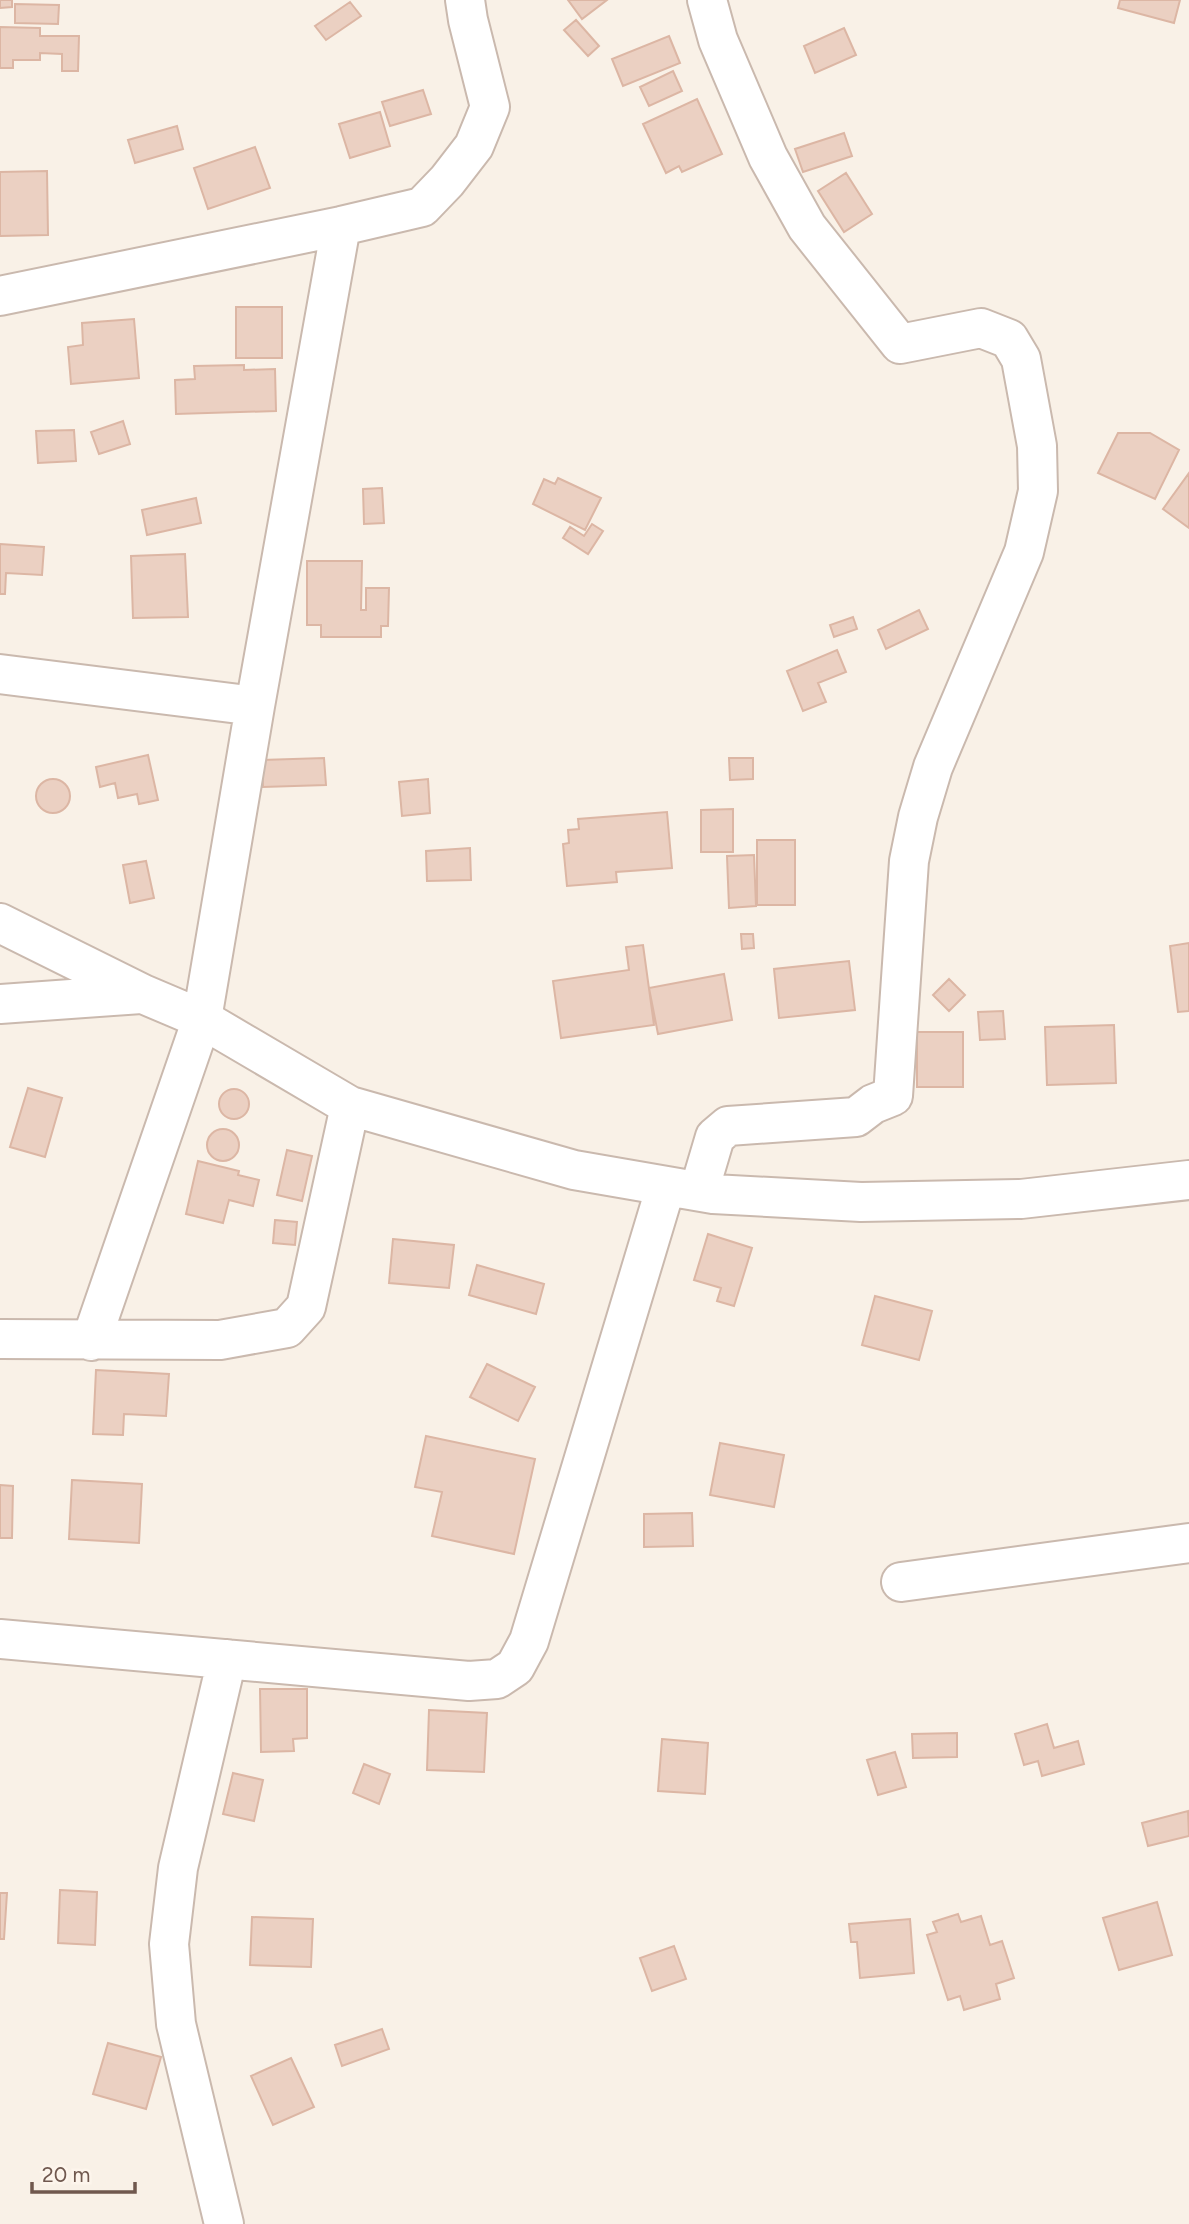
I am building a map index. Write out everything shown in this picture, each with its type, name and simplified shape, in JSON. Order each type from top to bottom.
[{"type":"street","points":[[0,296],[422,207],[447,181],[474,146],[490,107],[464,0]]},
{"type":"street","points":[[0,1639],[469,1681],[497,1679],[515,1667],[529,1641],[682,1189],[715,1137],[728,1126],[856,1117],[873,1104],[893,1096],[909,861],[918,817],[933,767],[1024,552],[1038,491],[1037,446],[1021,359],[1009,339],[981,328],[900,344],[807,227],[768,157],[718,40],[707,0]]},
{"type":"street","points":[[91,1341],[202,1019],[341,226]]},
{"type":"street","points":[[0,674],[255,706]]},
{"type":"street","points":[[0,923],[143,994],[202,1019],[350,1106],[574,1170],[682,1189],[861,1202],[1021,1199],[1189,1180]]},
{"type":"street","points":[[0,1004],[143,994]]},
{"type":"street","points":[[0,1339],[220,1340],[287,1328],[306,1307],[350,1106]]},
{"type":"street","points":[[901,1582],[1189,1543]]},
{"type":"street","points":[[223,2224],[176,2024],[169,1944],[178,1868],[226,1659]]},
{"type":"building","points":[[0,0],[12,0],[12,7],[0,8]]},
{"type":"building","points":[[568,0],[607,0],[582,19]]},
{"type":"building","points":[[1120,0],[1180,0],[1174,23],[1118,8]]},
{"type":"building","points":[[350,2],[361,16],[326,40],[315,26]]},
{"type":"building","points":[[15,4],[59,5],[58,24],[15,23]]},
{"type":"building","points":[[576,20],[599,46],[588,56],[564,30]]},
{"type":"building","points":[[0,27],[40,28],[40,36],[79,36],[78,71],[62,71],[62,54],[40,53],[40,60],[13,60],[13,68],[0,68]]},
{"type":"building","points":[[844,28],[856,55],[815,73],[804,46]]},
{"type":"building","points":[[669,36],[680,63],[623,86],[612,59]]},
{"type":"building","points":[[673,71],[682,91],[649,106],[640,87]]},
{"type":"building","points":[[423,90],[431,114],[390,126],[382,102]]},
{"type":"building","points":[[697,99],[722,154],[682,172],[679,166],[666,173],[643,124]]},
{"type":"building","points":[[380,112],[390,146],[350,158],[339,124]]},
{"type":"building","points":[[177,126],[183,149],[135,163],[128,140]]},
{"type":"building","points":[[844,133],[852,156],[803,172],[795,149]]},
{"type":"building","points":[[255,147],[270,188],[208,209],[194,168]]},
{"type":"building","points":[[47,171],[48,235],[0,236],[0,172]]},
{"type":"building","points":[[846,173],[872,214],[844,232],[818,191]]},
{"type":"building","points":[[236,307],[282,307],[282,358],[236,358]]},
{"type":"building","points":[[134,319],[139,378],[71,384],[68,347],[83,345],[82,323]]},
{"type":"building","points":[[244,365],[244,370],[275,369],[276,411],[176,414],[175,380],[195,379],[194,366]]},
{"type":"building","points":[[123,421],[130,444],[99,454],[91,432]]},
{"type":"building","points":[[74,430],[76,461],[38,463],[36,431]]},
{"type":"building","points":[[1118,433],[1150,433],[1179,450],[1155,499],[1098,473]]},
{"type":"building","points":[[1189,473],[1189,528],[1163,509]]},
{"type":"building","points":[[558,478],[601,498],[585,530],[533,504],[544,479],[555,484]]},
{"type":"building","points":[[382,488],[384,523],[364,524],[363,489]]},
{"type":"building","points":[[196,498],[201,523],[147,535],[142,510]]},
{"type":"building","points":[[592,524],[603,531],[588,554],[563,538],[570,527],[584,536]]},
{"type":"building","points":[[0,544],[44,547],[42,575],[6,573],[5,594],[0,594]]},
{"type":"building","points":[[185,554],[188,617],[133,618],[131,556]]},
{"type":"building","points":[[307,561],[362,561],[361,610],[366,610],[366,588],[389,588],[388,626],[381,626],[381,637],[321,637],[321,625],[307,625]]},
{"type":"building","points":[[919,610],[928,629],[886,649],[878,630]]},
{"type":"building","points":[[853,617],[857,629],[834,637],[830,625]]},
{"type":"building","points":[[837,650],[846,672],[818,683],[826,702],[803,711],[787,671]]},
{"type":"building","points":[[148,755],[158,800],[139,804],[137,794],[118,798],[115,783],[100,787],[96,767]]},
{"type":"building","points":[[324,758],[326,785],[263,787],[262,760]]},
{"type":"building","points":[[729,758],[753,758],[753,779],[730,780]]},
{"type":"building","points":[[53,779],[65,784],[70,796],[65,808],[53,813],[41,808],[36,796],[41,784]]},
{"type":"building","points":[[428,779],[430,813],[402,816],[399,782]]},
{"type":"building","points":[[733,809],[733,852],[701,852],[701,810]]},
{"type":"building","points":[[667,812],[672,868],[616,872],[617,882],[567,886],[563,844],[569,843],[568,830],[579,829],[578,819]]},
{"type":"building","points":[[757,840],[795,840],[795,905],[757,905]]},
{"type":"building","points":[[470,848],[471,880],[427,881],[426,851]]},
{"type":"building","points":[[754,855],[756,906],[729,908],[727,856]]},
{"type":"building","points":[[146,861],[154,898],[130,903],[123,865]]},
{"type":"building","points":[[741,934],[753,934],[754,948],[742,949]]},
{"type":"building","points":[[1189,943],[1189,1011],[1178,1012],[1170,946]]},
{"type":"building","points":[[643,945],[654,1025],[561,1038],[553,981],[629,970],[626,947]]},
{"type":"building","points":[[849,961],[855,1010],[779,1018],[774,969]]},
{"type":"building","points":[[724,974],[732,1020],[658,1034],[649,988]]},
{"type":"building","points":[[949,979],[965,995],[949,1011],[933,995]]},
{"type":"building","points":[[1003,1011],[1005,1039],[980,1040],[978,1012]]},
{"type":"building","points":[[1114,1025],[1116,1083],[1047,1085],[1045,1027]]},
{"type":"building","points":[[917,1032],[963,1032],[963,1087],[917,1087]]},
{"type":"building","points":[[28,1088],[62,1098],[45,1157],[10,1147]]},
{"type":"building","points":[[234,1089],[245,1093],[249,1104],[245,1115],[234,1119],[223,1115],[219,1104],[223,1093]]},
{"type":"building","points":[[223,1129],[234,1134],[239,1145],[234,1156],[223,1161],[212,1156],[207,1145],[212,1134]]},
{"type":"building","points":[[287,1150],[312,1156],[302,1201],[277,1195]]},
{"type":"building","points":[[198,1161],[239,1171],[238,1175],[259,1180],[253,1206],[229,1200],[223,1223],[186,1214]]},
{"type":"building","points":[[275,1220],[297,1222],[295,1245],[273,1243]]},
{"type":"building","points":[[708,1234],[752,1248],[734,1306],[717,1301],[721,1288],[694,1280]]},
{"type":"building","points":[[393,1239],[454,1245],[449,1288],[389,1283]]},
{"type":"building","points":[[477,1265],[544,1284],[536,1314],[469,1295]]},
{"type":"building","points":[[875,1296],[932,1311],[919,1360],[862,1345]]},
{"type":"building","points":[[487,1364],[535,1387],[518,1421],[470,1397]]},
{"type":"building","points":[[96,1370],[169,1374],[166,1416],[124,1414],[123,1435],[93,1434]]},
{"type":"building","points":[[426,1436],[535,1459],[514,1554],[432,1536],[442,1492],[415,1487]]},
{"type":"building","points":[[720,1443],[784,1455],[774,1507],[710,1495]]},
{"type":"building","points":[[72,1480],[142,1484],[139,1543],[69,1539]]},
{"type":"building","points":[[0,1485],[13,1486],[12,1538],[0,1538]]},
{"type":"building","points":[[692,1513],[693,1546],[644,1547],[644,1514]]},
{"type":"building","points":[[260,1689],[307,1689],[307,1738],[293,1739],[294,1751],[261,1752]]},
{"type":"building","points":[[429,1710],[487,1713],[484,1772],[427,1770]]},
{"type":"building","points":[[1047,1724],[1054,1748],[1078,1741],[1084,1764],[1042,1776],[1038,1761],[1024,1765],[1015,1734]]},
{"type":"building","points":[[957,1733],[957,1757],[913,1758],[912,1734]]},
{"type":"building","points":[[662,1739],[708,1743],[705,1794],[658,1791]]},
{"type":"building","points":[[895,1752],[906,1787],[878,1795],[867,1760]]},
{"type":"building","points":[[364,1764],[390,1774],[379,1804],[353,1793]]},
{"type":"building","points":[[233,1773],[263,1780],[254,1821],[223,1814]]},
{"type":"building","points":[[1188,1811],[1189,1836],[1148,1846],[1142,1823]]},
{"type":"building","points":[[60,1890],[97,1892],[95,1945],[58,1943]]},
{"type":"building","points":[[0,1893],[7,1893],[4,1939],[0,1939]]},
{"type":"building","points":[[1157,1902],[1172,1955],[1119,1970],[1103,1918]]},
{"type":"building","points":[[958,1914],[961,1922],[981,1916],[990,1945],[1002,1941],[1014,1978],[996,1984],[1000,1999],[964,2010],[960,1996],[948,2000],[927,1935],[937,1932],[933,1922]]},
{"type":"building","points":[[252,1917],[313,1919],[311,1967],[250,1965]]},
{"type":"building","points":[[910,1919],[914,1973],[860,1978],[857,1942],[851,1942],[849,1924]]},
{"type":"building","points":[[674,1946],[686,1979],[652,1991],[640,1958]]},
{"type":"building","points":[[382,2029],[389,2049],[342,2066],[335,2045]]},
{"type":"building","points":[[108,2043],[161,2057],[146,2109],[93,2094]]},
{"type":"building","points":[[291,2058],[314,2107],[273,2125],[251,2076]]}]
